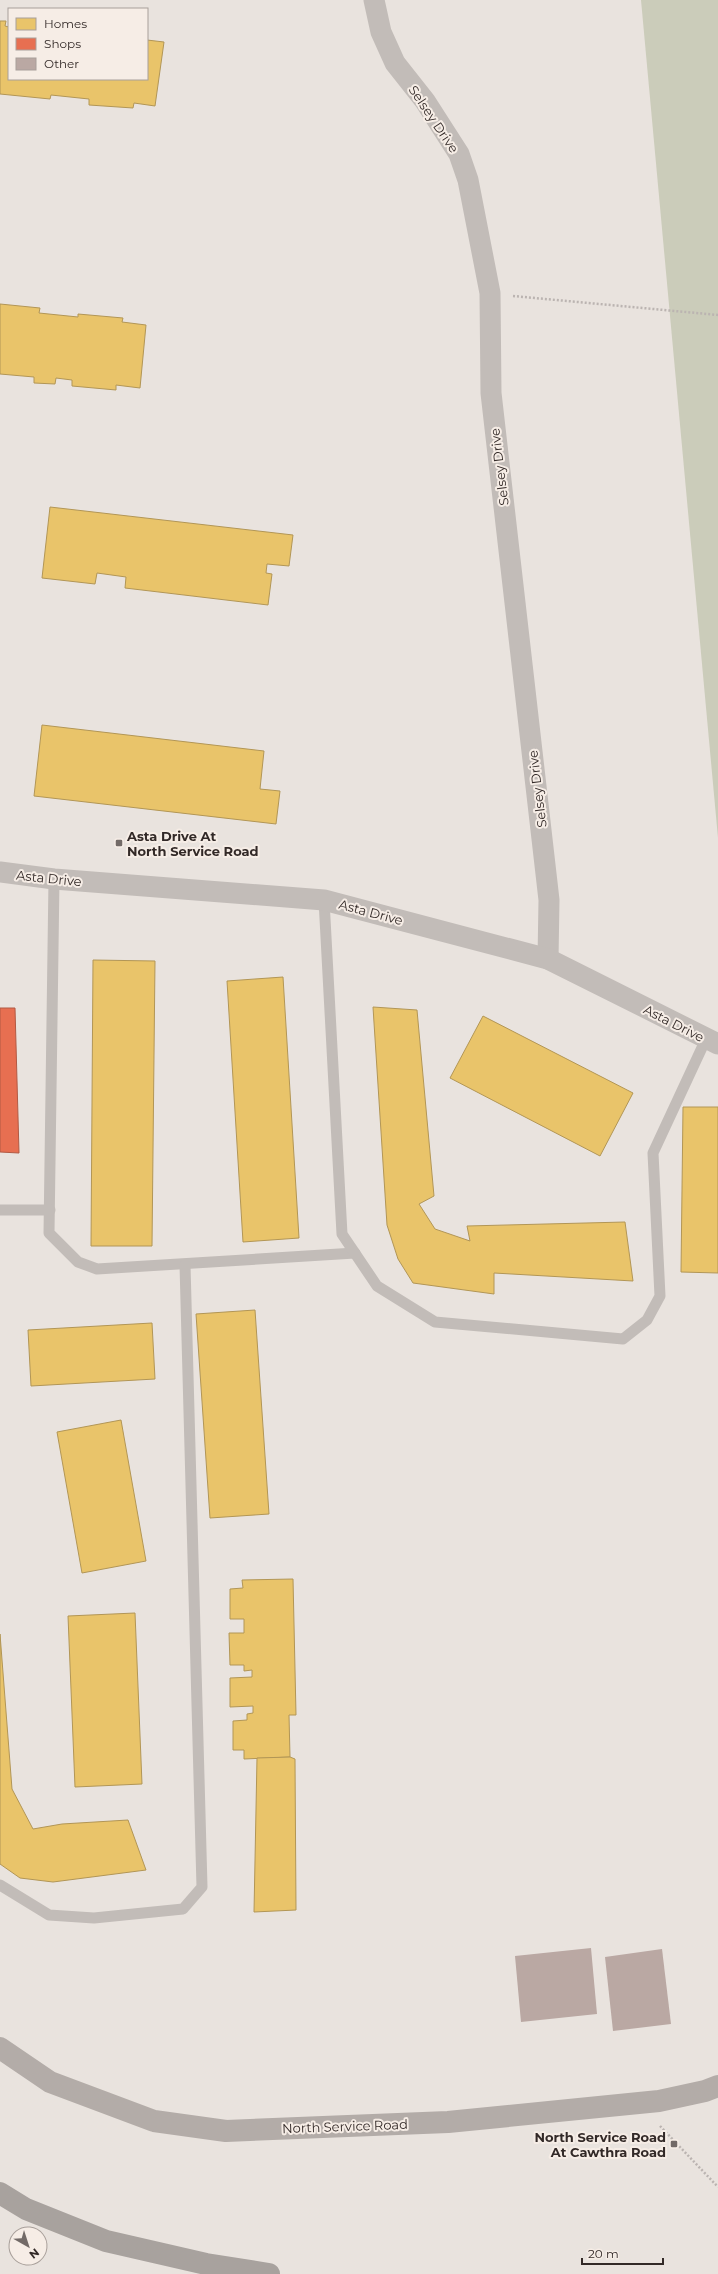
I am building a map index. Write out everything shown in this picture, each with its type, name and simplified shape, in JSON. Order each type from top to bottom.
[{"type":"highway","points":[[0,2193],[26,2209],[106,2241],[206,2264],[269,2274]]},
{"type":"street","name":"Selsey Drive","points":[[374,0],[381,32],[395,63],[425,100],[459,154],[468,180],[490,293],[491,393],[549,900],[548,959]]},
{"type":"street","name":"Asta Drive","points":[[0,872],[54,879],[324,900],[548,959],[712,1042]]},
{"type":"street","name":"North Service Road","points":[[0,2048],[50,2082],[154,2121],[226,2131],[448,2122],[637,2103],[714,2093]]},
{"type":"lane","points":[[54,879],[50,1233],[78,1262],[97,1269],[185,1265],[355,1253]]},
{"type":"lane","points":[[324,900],[342,1234],[377,1286],[435,1322],[623,1339],[647,1320],[660,1296],[653,1154],[712,1042]]},
{"type":"lane","points":[[0,1210],[50,1210]]},
{"type":"lane","points":[[0,1885],[49,1915],[94,1918],[183,1909],[202,1887],[185,1265]]},
{"type":"path","points":[[490,293],[718,315]]},
{"type":"path","points":[[637,2103],[670,2135],[718,2187]]},
{"type":"green space","points":[[641,0],[718,0],[718,838]]},
{"type":"building: Homes","points":[[0,21],[6,21],[5,26],[8,27],[8,80],[148,80],[148,40],[164,42],[155,106],[134,103],[133,108],[89,105],[89,99],[51,95],[50,99],[0,94]]},
{"type":"building: Homes","points":[[0,304],[40,308],[39,313],[78,317],[78,314],[123,318],[122,322],[146,325],[140,388],[116,385],[116,390],[72,386],[72,380],[56,378],[55,384],[34,383],[34,377],[0,374]]},
{"type":"building: Homes","points":[[50,507],[293,535],[289,566],[267,564],[266,573],[272,574],[268,605],[125,588],[126,577],[97,573],[95,584],[42,578]]},
{"type":"building: Homes","points":[[42,725],[264,751],[260,789],[280,791],[276,824],[34,796]]},
{"type":"building: Homes","points":[[93,960],[155,961],[152,1246],[91,1246]]},
{"type":"building: Homes","points":[[283,977],[299,1238],[243,1242],[227,981]]},
{"type":"building: Homes","points":[[373,1007],[417,1010],[434,1196],[419,1204],[435,1229],[470,1241],[467,1226],[625,1222],[633,1281],[494,1273],[494,1294],[413,1283],[398,1259],[387,1225]]},
{"type":"building: Homes","points":[[483,1016],[633,1093],[600,1156],[450,1078]]},
{"type":"building: Homes","points":[[683,1107],[718,1107],[718,1273],[681,1272]]},
{"type":"building: Homes","points":[[255,1310],[269,1514],[210,1518],[196,1314]]},
{"type":"building: Homes","points":[[152,1323],[155,1379],[31,1386],[28,1330]]},
{"type":"building: Homes","points":[[121,1420],[146,1561],[82,1573],[57,1432]]},
{"type":"building: Homes","points":[[293,1579],[296,1715],[289,1715],[290,1757],[244,1759],[244,1750],[233,1750],[233,1721],[247,1720],[247,1714],[253,1713],[253,1706],[230,1707],[230,1678],[252,1677],[252,1670],[244,1671],[244,1665],[230,1665],[229,1633],[244,1633],[244,1619],[230,1619],[230,1589],[243,1588],[242,1580]]},
{"type":"building: Homes","points":[[135,1613],[142,1784],[75,1787],[68,1616]]},
{"type":"building: Homes","points":[[0,1634],[12,1789],[33,1829],[62,1824],[128,1820],[146,1870],[53,1882],[20,1878],[0,1864]]},
{"type":"building: Homes","points":[[290,1757],[295,1759],[296,1910],[254,1912],[257,1758]]},
{"type":"building: Shops","points":[[0,1008],[15,1008],[19,1153],[0,1152]]},
{"type":"building: Other","points":[[591,1948],[597,2014],[521,2022],[515,1956]]},
{"type":"building: Other","points":[[662,1949],[671,2024],[613,2031],[605,1957]]},
{"type":"place","name":"Asta Drive At North Service Road","points":[[119,843]]},
{"type":"place","name":"North Service Road At Cawthra Road","points":[[674,2144]]}]
